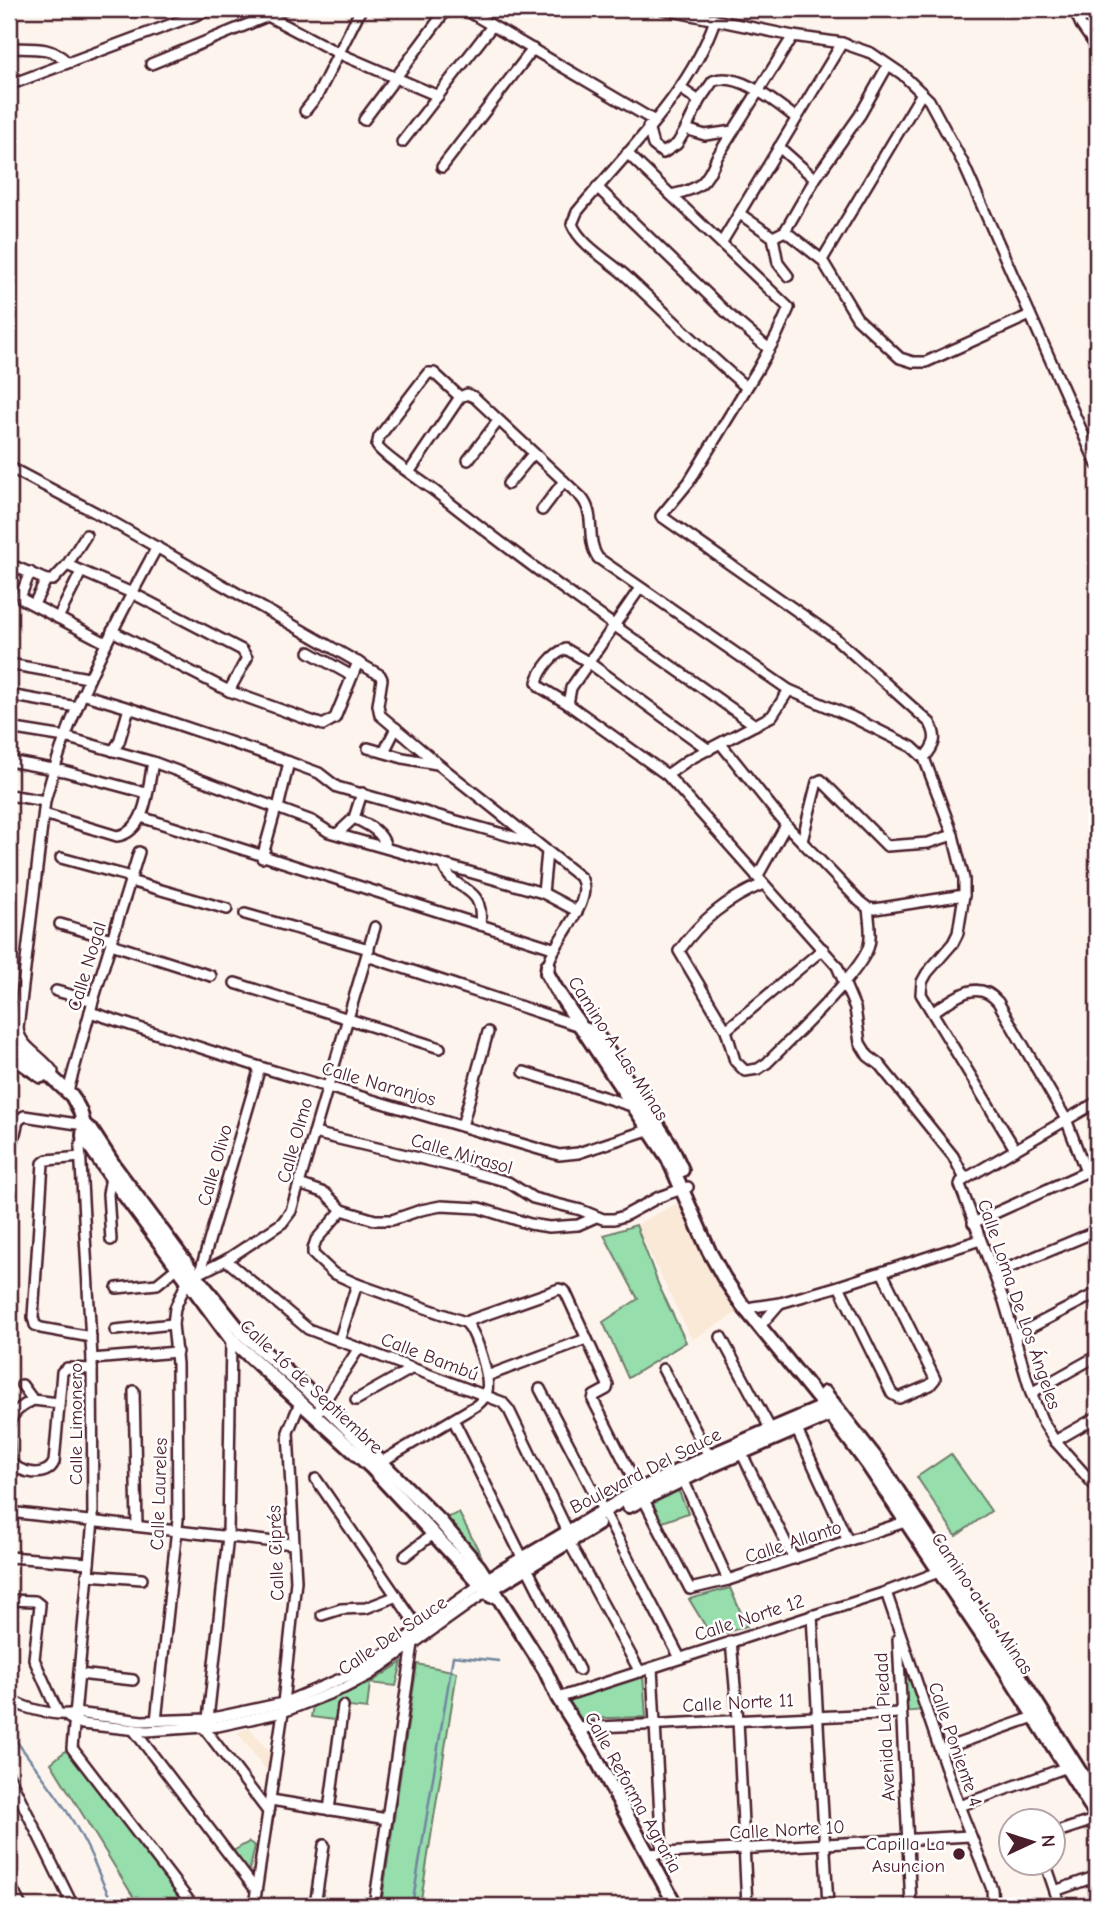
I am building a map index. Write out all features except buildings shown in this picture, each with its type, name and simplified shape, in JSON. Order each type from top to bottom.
[{"type":"street","points":[[90,9],[134,11]]},
{"type":"street","points":[[9,85],[212,9]]},
{"type":"street","points":[[151,64],[285,9]]},
{"type":"street","points":[[305,111],[317,96],[361,9]]},
{"type":"street","points":[[364,120],[447,9]]},
{"type":"street","points":[[464,9],[651,124]]},
{"type":"street","points":[[662,9],[793,36],[842,43],[871,53],[902,74],[929,100],[963,163],[1097,465]]},
{"type":"street","points":[[1074,9],[1097,48]]},
{"type":"street","points":[[268,16],[338,53],[438,96]]},
{"type":"street","points":[[715,20],[709,38],[667,107],[597,187],[573,219],[574,230],[746,387]]},
{"type":"street","points":[[402,142],[492,26]]},
{"type":"street","points":[[671,195],[700,186],[709,177],[717,157],[793,36]]},
{"type":"street","points":[[722,242],[842,43]]},
{"type":"street","points":[[9,48],[47,50],[59,53],[67,62]]},
{"type":"street","points":[[442,167],[533,49]]},
{"type":"street","points":[[773,237],[785,231],[815,179],[860,115],[888,65]]},
{"type":"street","points":[[651,124],[653,145],[663,153],[677,144],[708,86],[719,79],[728,79],[758,90],[796,117]]},
{"type":"street","points":[[680,88],[699,101]]},
{"type":"street","points":[[822,260],[922,93]]},
{"type":"street","points":[[686,129],[705,135],[733,131]]},
{"type":"street","points":[[779,147],[815,179]]},
{"type":"street","points":[[627,153],[789,308],[769,349],[689,482],[661,516],[834,637],[930,723],[936,736],[932,749],[924,758]]},
{"type":"street","points":[[597,187],[728,314],[769,349]]},
{"type":"street","points":[[740,214],[773,237],[778,263],[788,276]]},
{"type":"street","points":[[785,231],[822,260],[857,318],[900,358],[926,362],[1030,316]]},
{"type":"street","points":[[460,397],[436,374],[430,372],[379,437],[377,446],[380,451],[410,471],[512,552],[755,726]]},
{"type":"street","points":[[410,471],[460,397],[471,395],[564,481],[587,506],[595,555],[789,690],[912,747],[924,758],[953,835],[964,878],[964,895],[958,933],[922,982],[923,999],[1015,1149]]},
{"type":"street","points":[[468,460],[498,421]]},
{"type":"street","points":[[508,484],[533,454]]},
{"type":"street","points":[[9,467],[157,547],[380,675],[380,715],[581,878],[586,886],[577,911],[554,948],[548,965]]},
{"type":"street","points":[[542,510],[564,481]]},
{"type":"street","points":[[9,564],[46,580],[57,577],[68,565],[86,535]]},
{"type":"street","points":[[63,1087],[51,1069],[21,1041],[18,1028],[45,801],[65,737],[88,678],[157,547]]},
{"type":"street","points":[[68,565],[132,593],[246,653],[247,658],[229,691]]},
{"type":"street","points":[[30,572],[21,597],[106,643]]},
{"type":"street","points":[[58,618],[81,572]]},
{"type":"street","points":[[34,604],[46,580]]},
{"type":"street","points":[[568,704],[571,688],[640,588]]},
{"type":"street","points":[[112,631],[229,691],[327,725],[335,719],[358,662]]},
{"type":"street","points":[[709,750],[568,649],[563,649],[540,674],[538,685],[667,775],[823,949],[837,966],[855,1008],[862,1047],[868,1056],[879,1064],[953,1156],[965,1179],[1097,1102]]},
{"type":"street","points":[[309,652],[352,676]]},
{"type":"street","points":[[9,664],[88,678]]},
{"type":"street","points":[[667,775],[688,760],[772,716],[789,690]]},
{"type":"street","points":[[82,694],[289,761],[319,773],[337,787],[536,843]]},
{"type":"street","points":[[9,695],[77,707]]},
{"type":"street","points":[[113,751],[119,742],[130,708]]},
{"type":"street","points":[[9,728],[65,737],[153,762],[312,821],[324,830],[543,894],[577,911]]},
{"type":"street","points":[[384,752],[396,728]]},
{"type":"street","points":[[721,744],[786,825],[868,908],[964,895]]},
{"type":"street","points":[[368,748],[438,764]]},
{"type":"street","points":[[9,761],[54,769],[146,793]]},
{"type":"street","points":[[262,858],[289,761]]},
{"type":"street","points":[[44,814],[117,836],[129,832],[141,817],[153,762]]},
{"type":"street","points":[[802,841],[817,782],[821,779],[887,846],[928,843],[953,835]]},
{"type":"street","points":[[338,833],[354,818],[362,793]]},
{"type":"street","points":[[9,795],[45,801]]},
{"type":"street","points":[[141,817],[262,858],[554,948]]},
{"type":"street","points":[[354,818],[381,835],[386,847]]},
{"type":"street","points":[[786,825],[760,881],[717,909],[679,951],[726,1030],[730,1049],[738,1065],[745,1071],[758,1069],[767,1063],[823,1007],[863,958],[869,947],[868,908]]},
{"type":"street","name":"Calle Nogal","points":[[63,1087],[90,1012],[139,852]]},
{"type":"street","points":[[543,894],[547,852]]},
{"type":"street","points":[[61,858],[228,909]]},
{"type":"street","points":[[444,866],[450,877],[474,895],[481,908],[481,925]]},
{"type":"street","points":[[245,914],[595,1031]]},
{"type":"street","points":[[60,924],[211,976]]},
{"type":"street","name":"Calle Olmo","points":[[194,1276],[226,1260],[286,1219],[291,1211],[375,927]]},
{"type":"street","points":[[726,1030],[823,949]]},
{"type":"street","name":"Camino A Las Minas","points":[[548,965],[547,973],[595,1031],[654,1128]]},
{"type":"street","points":[[234,983],[440,1048]]},
{"type":"street","name":"Camino A Las Minas","points":[[560,988],[635,1107],[677,1157],[685,1188],[749,1308],[832,1409]]},
{"type":"street","points":[[933,1012],[964,993],[982,990],[989,992],[998,1002],[1066,1119],[1086,1172]]},
{"type":"street","points":[[56,991],[93,1001]]},
{"type":"street","name":"Calle Naranjos","points":[[90,1012],[260,1067],[565,1155],[654,1128]]},
{"type":"street","points":[[462,1126],[488,1032]]},
{"type":"street","points":[[9,1034],[18,1046],[63,1087]]},
{"type":"street","points":[[9,1049],[36,1074],[63,1087]]},
{"type":"street","name":"Calle Olivo","points":[[194,1276],[260,1067]]},
{"type":"street","points":[[524,1072],[635,1107]]},
{"type":"street","name":"Calle 16 de Septiembre","points":[[63,1087],[76,1102],[84,1130],[111,1177],[178,1267],[194,1276],[232,1339],[370,1467],[433,1534],[488,1585]]},
{"type":"street","points":[[9,1158],[18,1121],[24,1116],[84,1130]]},
{"type":"street","name":"Calle 16 de Septiembre","points":[[84,1130],[90,1130],[194,1276],[240,1331],[323,1404],[440,1521],[488,1585]]},
{"type":"street","name":"Calle Limonero","points":[[84,1130],[80,1157],[92,1364],[93,1520],[79,1674],[68,1716],[74,1754],[193,1906]]},
{"type":"street","name":"Calle Mirasol","points":[[314,1133],[508,1182],[533,1198],[581,1210],[596,1217]]},
{"type":"street","points":[[80,1157],[47,1160],[43,1163],[33,1317],[35,1325],[41,1328],[91,1337]]},
{"type":"street","points":[[974,1223],[1097,1167]]},
{"type":"street","points":[[111,1177],[108,1187],[111,1240]]},
{"type":"street","name":"Calle Loma De Los Ángeles","points":[[965,1179],[960,1185],[1016,1335],[1031,1393],[1042,1420],[1055,1441],[1097,1489]]},
{"type":"street","points":[[299,1184],[325,1193],[342,1210],[383,1221],[432,1207],[470,1207],[549,1227],[578,1224],[596,1217],[614,1219],[659,1197],[685,1188]]},
{"type":"street","points":[[342,1210],[316,1240],[313,1254],[333,1273],[357,1284],[466,1321],[472,1330],[487,1376],[486,1396],[477,1405],[381,1462]]},
{"type":"street","points":[[994,1274],[1097,1231]]},
{"type":"street","points":[[749,1308],[780,1303],[839,1286],[980,1240]]},
{"type":"street","name":"Calle Bambú","points":[[226,1260],[308,1329],[502,1402],[509,1410],[569,1537],[640,1672]]},
{"type":"street","points":[[117,1288],[156,1284],[178,1267]]},
{"type":"street","points":[[839,1286],[892,1394],[899,1398],[930,1385],[935,1379],[882,1272]]},
{"type":"street","name":"Calle Laureles","points":[[156,1721],[179,1492],[177,1352],[173,1324],[175,1308],[194,1276]]},
{"type":"street","points":[[339,1341],[357,1284]]},
{"type":"street","points":[[466,1321],[561,1288],[565,1291],[608,1386],[593,1400],[641,1494]]},
{"type":"street","points":[[1016,1335],[1097,1293]]},
{"type":"street","points":[[763,1323],[780,1303]]},
{"type":"street","points":[[115,1330],[173,1324]]},
{"type":"street","points":[[721,1337],[771,1430]]},
{"type":"street","points":[[232,1339],[228,1536],[206,1724],[269,1813]]},
{"type":"street","points":[[487,1376],[586,1339]]},
{"type":"street","points":[[315,1416],[359,1348]]},
{"type":"street","points":[[59,1403],[33,1400],[17,1409],[9,1420],[10,1461],[16,1468],[23,1471],[49,1470],[54,1462],[64,1369],[177,1352]]},
{"type":"street","points":[[1031,1393],[1097,1356]]},
{"type":"street","points":[[356,1400],[411,1369]]},
{"type":"street","points":[[663,1370],[709,1455]]},
{"type":"street","points":[[22,1385],[33,1400]]},
{"type":"street","points":[[540,1389],[680,1658]]},
{"type":"street","points":[[134,1391],[137,1526]]},
{"type":"street","name":"Calle Ciprés","points":[[254,1906],[271,1800],[295,1593],[288,1432],[300,1403]]},
{"type":"street","name":"Boulevard Del Sauce","points":[[641,1494],[797,1430],[832,1409]]},
{"type":"street","name":"Boulevard Del Sauce","points":[[488,1585],[709,1455],[832,1409]]},
{"type":"street","name":"Camino a Las Minas","points":[[832,1409],[905,1522],[944,1570],[1071,1765],[1097,1818]]},
{"type":"street","name":"Camino a Las Minas","points":[[832,1409],[869,1449],[1034,1717],[1097,1800]]},
{"type":"street","points":[[1055,1441],[1097,1417]]},
{"type":"street","points":[[456,1425],[579,1670]]},
{"type":"street","points":[[797,1430],[848,1541]]},
{"type":"street","points":[[741,1452],[794,1559]]},
{"type":"street","points":[[316,1479],[397,1595],[414,1636],[374,1906]]},
{"type":"street","points":[[683,1479],[728,1580]]},
{"type":"street","name":"Calle Allanto","points":[[641,1494],[690,1589],[728,1580],[905,1522]]},
{"type":"street","points":[[9,1512],[293,1544]]},
{"type":"street","points":[[405,1556],[433,1534]]},
{"type":"street","points":[[9,1557],[89,1563]]},
{"type":"street","name":"Calle Norte 12","points":[[558,1698],[886,1592],[944,1570]]},
{"type":"street","points":[[88,1575],[142,1579]]},
{"type":"street","points":[[488,1585],[558,1698]]},
{"type":"street","name":"Calle Del Sauce","points":[[11,1700],[68,1716],[147,1731],[206,1724],[283,1708],[362,1670],[488,1585]]},
{"type":"street","name":"Calle Del Sauce","points":[[414,1636],[488,1585]]},
{"type":"street","name":"Calle Poniente 4","points":[[886,1592],[959,1806],[992,1889],[995,1906]]},
{"type":"street","points":[[322,1615],[341,1609],[366,1608],[397,1595]]},
{"type":"street","points":[[9,1600],[35,1601],[40,1605],[34,1659],[37,1671],[68,1716]]},
{"type":"street","points":[[812,1615],[828,1906]]},
{"type":"street","name":"Avenida La Piedad","points":[[897,1630],[911,1906]]},
{"type":"street","points":[[731,1641],[738,1720],[747,1906]]},
{"type":"street","points":[[652,1668],[662,1853]]},
{"type":"street","points":[[79,1674],[133,1680]]},
{"type":"street","name":"Calle Reforma Agraria","points":[[558,1698],[676,1906]]},
{"type":"street","points":[[9,1726],[11,1700]]},
{"type":"street","points":[[329,1810],[343,1706]]},
{"type":"street","name":"Calle Norte 11","points":[[577,1728],[900,1713]]},
{"type":"street","name":"Calle Del Sauce","points":[[68,1716],[206,1724]]},
{"type":"street","points":[[940,1750],[1034,1717]]},
{"type":"street","points":[[133,1729],[256,1890]]},
{"type":"street","points":[[959,1806],[1071,1765]]},
{"type":"street","points":[[9,1776],[73,1906]]},
{"type":"street","points":[[271,1800],[387,1818]]},
{"type":"street","points":[[1068,1828],[1097,1818]]},
{"type":"street","name":"Calle Norte 10","points":[[647,1854],[970,1836]]},
{"type":"street","points":[[315,1906],[324,1845]]},
{"type":"street","points":[[1050,1876],[1060,1906]]},
{"type":"street","points":[[1055,1891],[1097,1876]]},
{"type":"street","points":[[9,1883],[21,1906]]},
{"type":"shaded area","points":[[677,1203],[742,1310],[692,1340],[636,1225]]},
{"type":"shaded area","points":[[250,1728],[271,1754],[269,1767],[265,1769],[237,1732]]},
{"type":"green space","points":[[636,1225],[659,1286],[686,1342],[628,1378],[603,1322],[638,1299],[604,1235]]},
{"type":"green space","points":[[951,1454],[991,1511],[956,1536],[917,1477]]},
{"type":"green space","points":[[677,1487],[688,1513],[660,1523],[646,1498]]},
{"type":"green space","points":[[459,1513],[482,1557],[443,1519]]},
{"type":"green space","points":[[730,1588],[747,1626],[712,1637],[689,1599]]},
{"type":"green space","points":[[900,1661],[924,1710],[904,1712]]},
{"type":"green space","points":[[402,1662],[396,1686],[370,1683]]},
{"type":"green space","points":[[417,1664],[457,1672],[420,1906],[381,1906]]},
{"type":"green space","points":[[643,1675],[646,1717],[575,1719],[566,1698]]},
{"type":"green space","points":[[370,1683],[367,1709],[340,1706],[334,1720],[311,1717],[313,1706]]},
{"type":"green space","points":[[70,1747],[140,1847],[186,1906],[139,1906],[51,1763]]},
{"type":"green space","points":[[249,1842],[255,1846],[248,1877],[228,1854]]},
{"type":"waterway","points":[[412,1906],[453,1656],[499,1661]]},
{"type":"waterway","points":[[9,1731],[77,1828],[115,1906]]},
{"type":"place","name":"Capilla La Asuncion","points":[[959,1854]]}]
